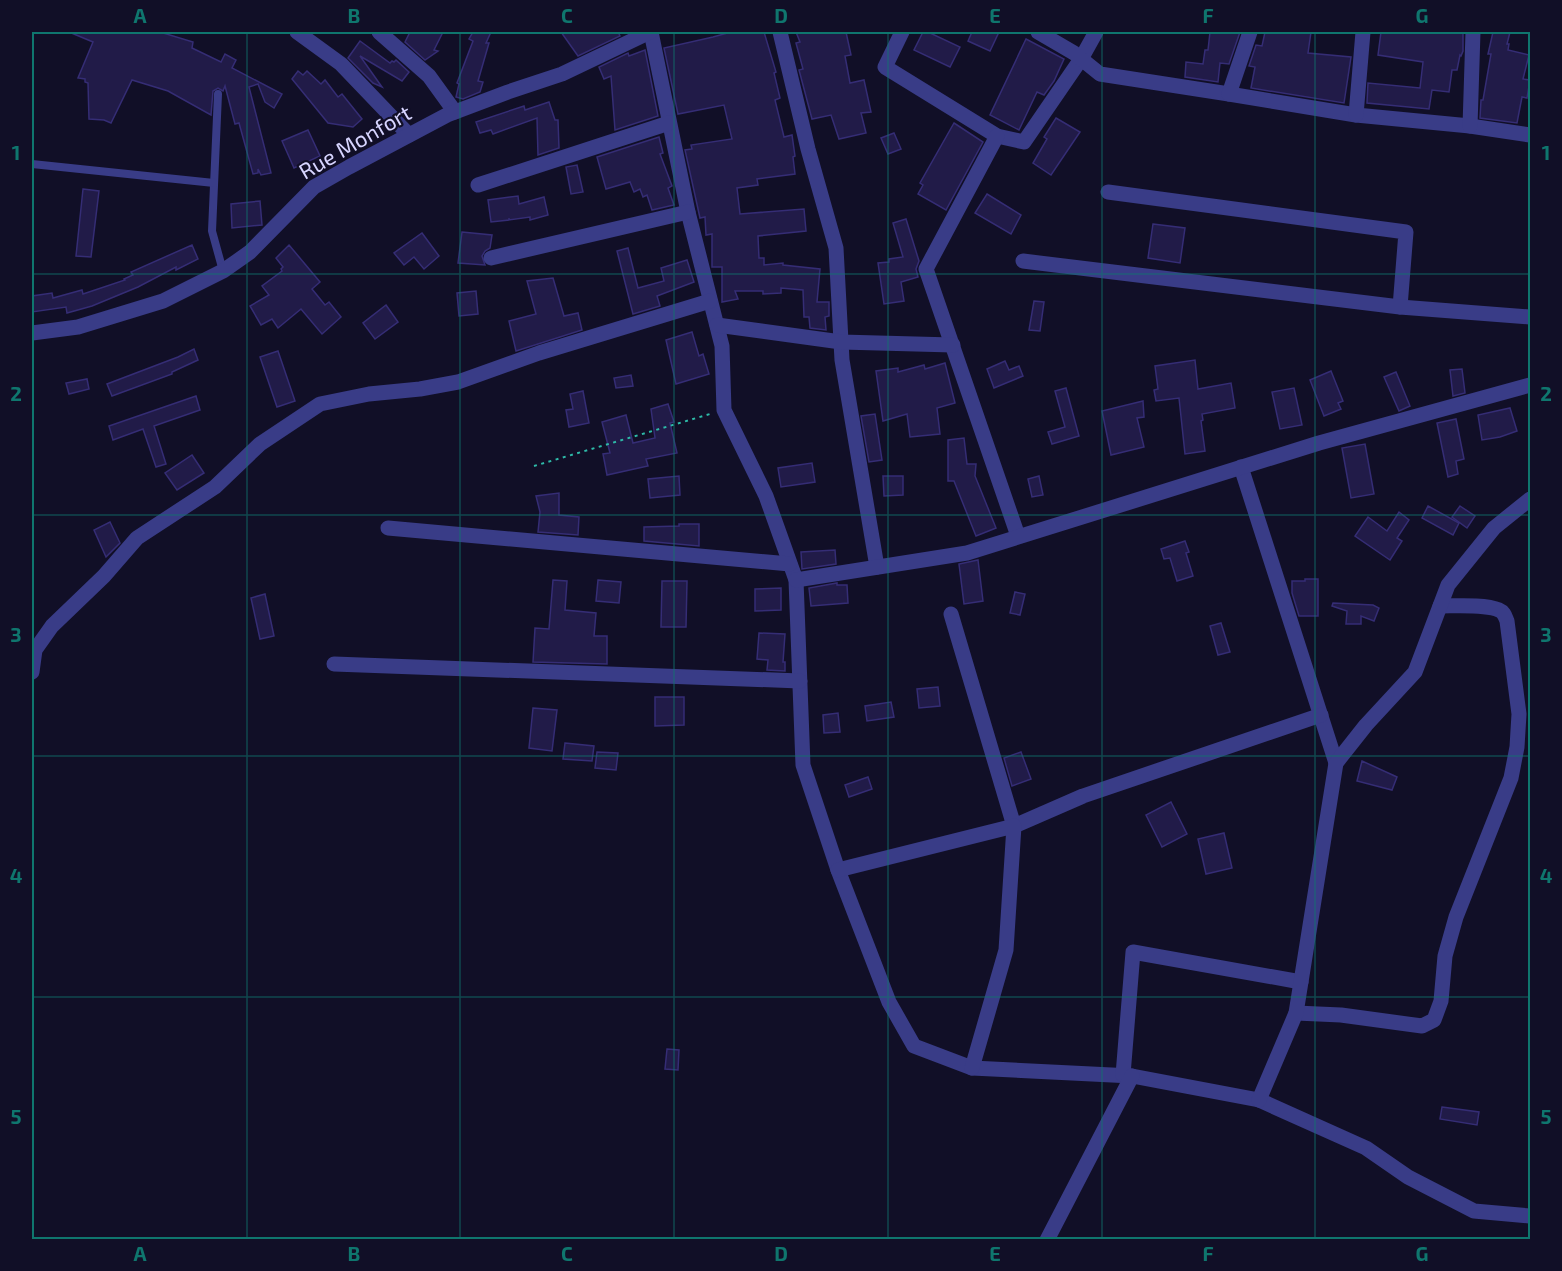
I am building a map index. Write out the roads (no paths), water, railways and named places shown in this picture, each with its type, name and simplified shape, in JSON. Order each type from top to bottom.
[{"type":"street","points":[[297,32],[341,64],[409,135]]},
{"type":"street","points":[[379,32],[429,76],[455,112]]},
{"type":"street","points":[[651,32],[688,212],[722,346],[724,410],[766,496],[796,580],[803,765],[838,870],[889,1002],[914,1046],[972,1068],[1128,1076],[1259,1101],[1366,1148],[1408,1176],[1474,1211],[1530,1216]]},
{"type":"street","name":"Rue Monfort","points":[[32,333],[78,327],[163,301],[223,271],[250,252],[314,187],[455,112],[562,74],[651,32]]},
{"type":"street","points":[[780,32],[808,149],[836,248],[842,360],[877,567]]},
{"type":"street","points":[[902,32],[885,67],[997,136],[1024,142],[1081,59],[1096,32]]},
{"type":"street","points":[[1038,32],[1081,59],[1100,75],[1356,115],[1470,126],[1530,135]]},
{"type":"street","points":[[1229,94],[1250,32]]},
{"type":"street","points":[[1356,115],[1362,32]]},
{"type":"street","points":[[1470,126],[1473,32]]},
{"type":"street","points":[[478,185],[669,123]]},
{"type":"street","points":[[997,136],[926,269],[1018,536]]},
{"type":"street","points":[[1108,192],[1406,232],[1400,307]]},
{"type":"street","points":[[491,258],[688,212]]},
{"type":"street","points":[[1023,261],[1400,307],[1530,317]]},
{"type":"street","points":[[32,672],[35,650],[52,626],[104,576],[137,538],[215,487],[260,444],[320,404],[369,394],[420,389],[458,382],[538,353],[710,301]]},
{"type":"street","points":[[717,325],[841,342],[952,345]]},
{"type":"street","points":[[796,580],[968,553],[1319,443],[1530,385]]},
{"type":"street","points":[[1240,467],[1336,764],[1296,1013],[1259,1101]]},
{"type":"street","points":[[1336,764],[1366,725],[1415,672],[1448,585],[1494,528],[1530,499]]},
{"type":"street","points":[[388,528],[790,564]]},
{"type":"street","points":[[1296,1013],[1341,1015],[1422,1026],[1434,1020],[1441,1001],[1445,956],[1456,916],[1511,778],[1517,747],[1519,714],[1505,614],[1490,608],[1440,606]]},
{"type":"street","points":[[951,614],[1014,826],[1006,950],[972,1068]]},
{"type":"street","points":[[334,664],[800,681]]},
{"type":"street","points":[[838,870],[1014,826],[1083,796],[1321,715]]},
{"type":"street","points":[[1047,1239],[1128,1076],[1133,952],[1301,982]]},
{"type":"lane","points":[[218,94],[212,231],[223,271]]},
{"type":"lane","points":[[32,164],[214,183]]}]
